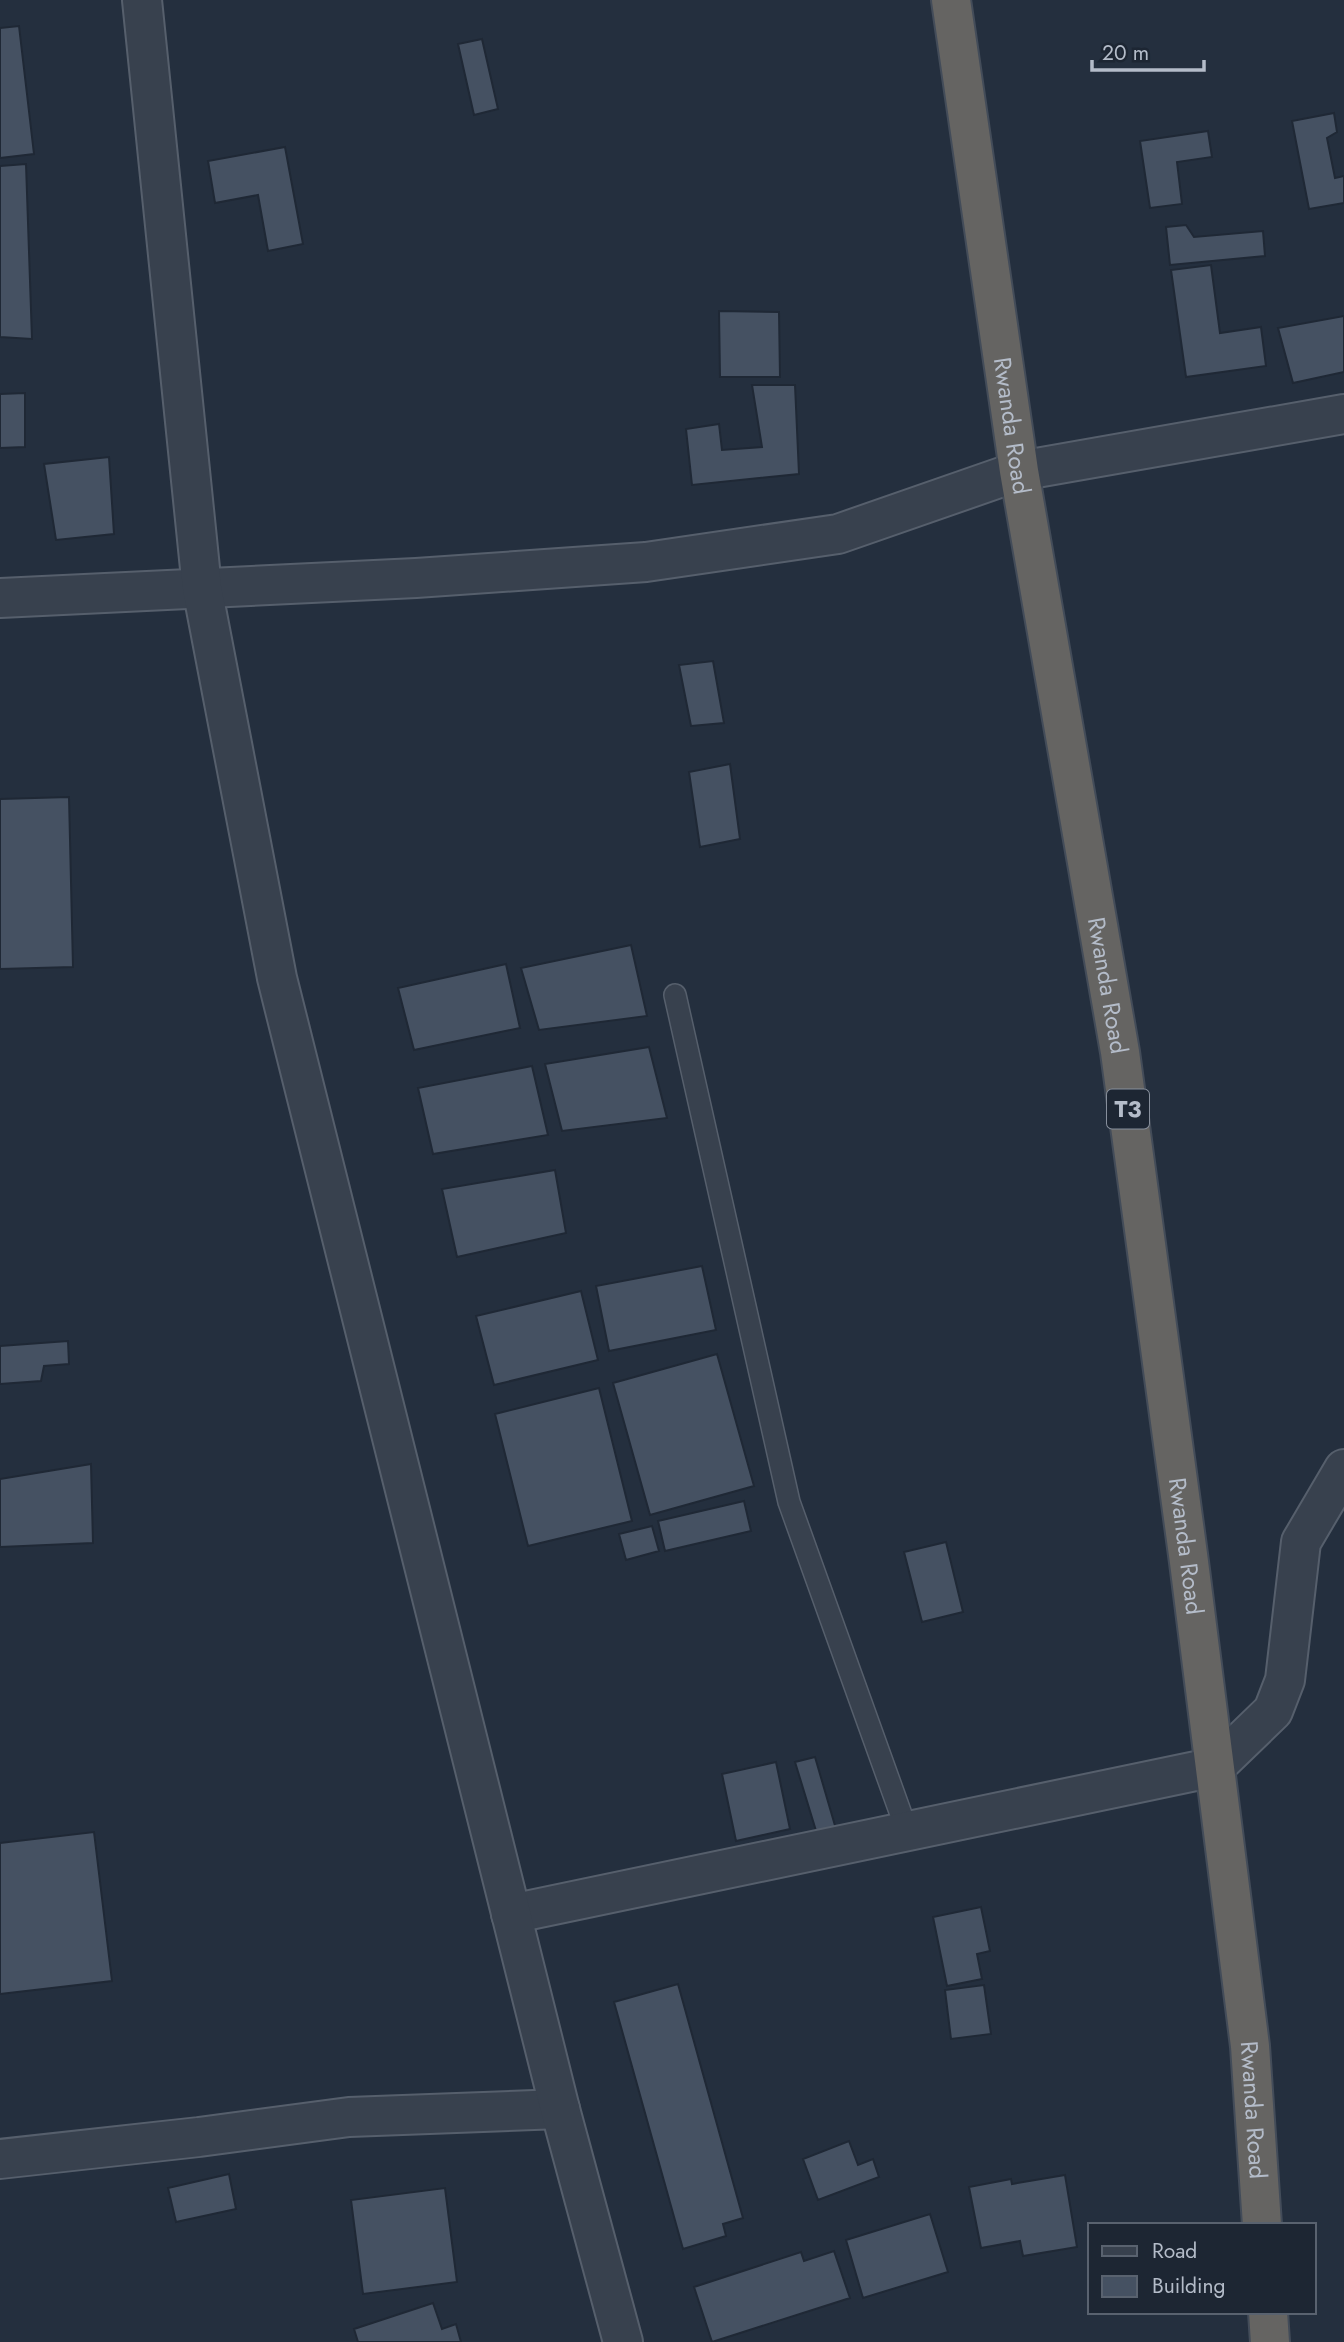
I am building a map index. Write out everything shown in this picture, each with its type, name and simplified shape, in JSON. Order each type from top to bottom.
[{"type":"highway","name":"Rwanda Road","points":[[951,0],[1019,471],[1120,1052],[1250,2046],[1262,2223]]},
{"type":"highway","points":[[1268,2314],[1270,2342]]},
{"type":"street","points":[[142,0],[202,588],[277,978],[560,2109],[623,2342]]},
{"type":"street","points":[[0,598],[416,578],[646,562],[838,534],[1019,471],[1344,414]]},
{"type":"street","points":[[511,1914],[1215,1767],[1273,1711],[1285,1680],[1301,1542],[1344,1469]]},
{"type":"street","points":[[0,2159],[348,2117],[560,2109]]},
{"type":"lane","points":[[675,995],[789,1502],[907,1831]]},
{"type":"building","points":[[19,26],[34,154],[0,158],[0,28]]},
{"type":"building","points":[[482,39],[498,109],[474,115],[458,44]]},
{"type":"building","points":[[1334,113],[1337,132],[1327,138],[1335,178],[1344,176],[1344,203],[1309,209],[1292,121]]},
{"type":"building","points":[[1208,131],[1212,157],[1177,162],[1182,204],[1150,208],[1140,141]]},
{"type":"building","points":[[285,147],[303,244],[268,251],[258,195],[215,203],[208,161]]},
{"type":"building","points":[[26,164],[32,339],[0,337],[0,166]]},
{"type":"building","points":[[1186,225],[1194,237],[1263,231],[1265,256],[1170,265],[1166,227]]},
{"type":"building","points":[[1211,265],[1220,333],[1261,327],[1266,366],[1186,377],[1171,270]]},
{"type":"building","points":[[719,311],[779,312],[780,377],[720,377]]},
{"type":"building","points":[[1344,316],[1344,372],[1293,383],[1278,328]]},
{"type":"building","points":[[752,385],[795,385],[799,474],[692,485],[686,429],[719,424],[722,450],[762,447]]},
{"type":"building","points":[[25,393],[25,447],[0,448],[0,394]]},
{"type":"building","points":[[109,457],[114,534],[56,540],[44,464]]},
{"type":"building","points":[[713,661],[724,723],[691,726],[679,665]]},
{"type":"building","points":[[730,764],[740,839],[700,847],[689,772]]},
{"type":"building","points":[[69,797],[73,967],[0,969],[0,799]]},
{"type":"building","points":[[631,945],[647,1016],[539,1030],[521,968]]},
{"type":"building","points":[[506,964],[520,1028],[414,1050],[398,988]]},
{"type":"building","points":[[649,1047],[667,1118],[562,1131],[545,1064]]},
{"type":"building","points":[[532,1066],[548,1135],[433,1154],[418,1088]]},
{"type":"building","points":[[555,1170],[566,1233],[457,1257],[442,1189]]},
{"type":"building","points":[[702,1266],[716,1330],[609,1351],[596,1286]]},
{"type":"building","points":[[581,1291],[598,1360],[494,1385],[476,1316]]},
{"type":"building","points":[[68,1341],[69,1364],[44,1366],[41,1381],[0,1384],[0,1346]]},
{"type":"building","points":[[717,1354],[754,1486],[650,1515],[613,1383]]},
{"type":"building","points":[[599,1388],[632,1521],[528,1546],[495,1414]]},
{"type":"building","points":[[91,1464],[93,1543],[0,1547],[0,1479]]},
{"type":"building","points":[[744,1501],[751,1531],[665,1551],[658,1521]]},
{"type":"building","points":[[652,1526],[659,1551],[626,1560],[619,1534]]},
{"type":"building","points":[[946,1542],[963,1612],[922,1622],[904,1552]]},
{"type":"building","points":[[815,1757],[836,1829],[817,1834],[795,1762]]},
{"type":"building","points":[[776,1762],[790,1829],[736,1841],[722,1774]]},
{"type":"building","points":[[94,1832],[112,1981],[0,1994],[0,1843]]},
{"type":"building","points":[[981,1907],[990,1951],[977,1954],[982,1979],[947,1986],[933,1917]]},
{"type":"building","points":[[678,1984],[743,2218],[723,2224],[726,2236],[683,2249],[614,2002]]},
{"type":"building","points":[[984,1985],[991,2034],[951,2039],[945,1990]]},
{"type":"building","points":[[849,2141],[858,2165],[873,2159],[879,2177],[818,2200],[803,2159]]},
{"type":"building","points":[[229,2174],[236,2209],[176,2222],[168,2188]]},
{"type":"building","points":[[1065,2175],[1077,2247],[1023,2256],[1020,2241],[981,2248],[969,2187],[1011,2179],[1012,2184]]},
{"type":"building","points":[[445,2188],[457,2282],[363,2294],[351,2200]]},
{"type":"building","points":[[930,2214],[948,2272],[863,2298],[846,2240]]},
{"type":"building","points":[[834,2251],[850,2298],[712,2342],[694,2287],[801,2252],[804,2261]]},
{"type":"building","points":[[433,2303],[442,2329],[456,2324],[461,2342],[358,2342],[354,2329]]}]
